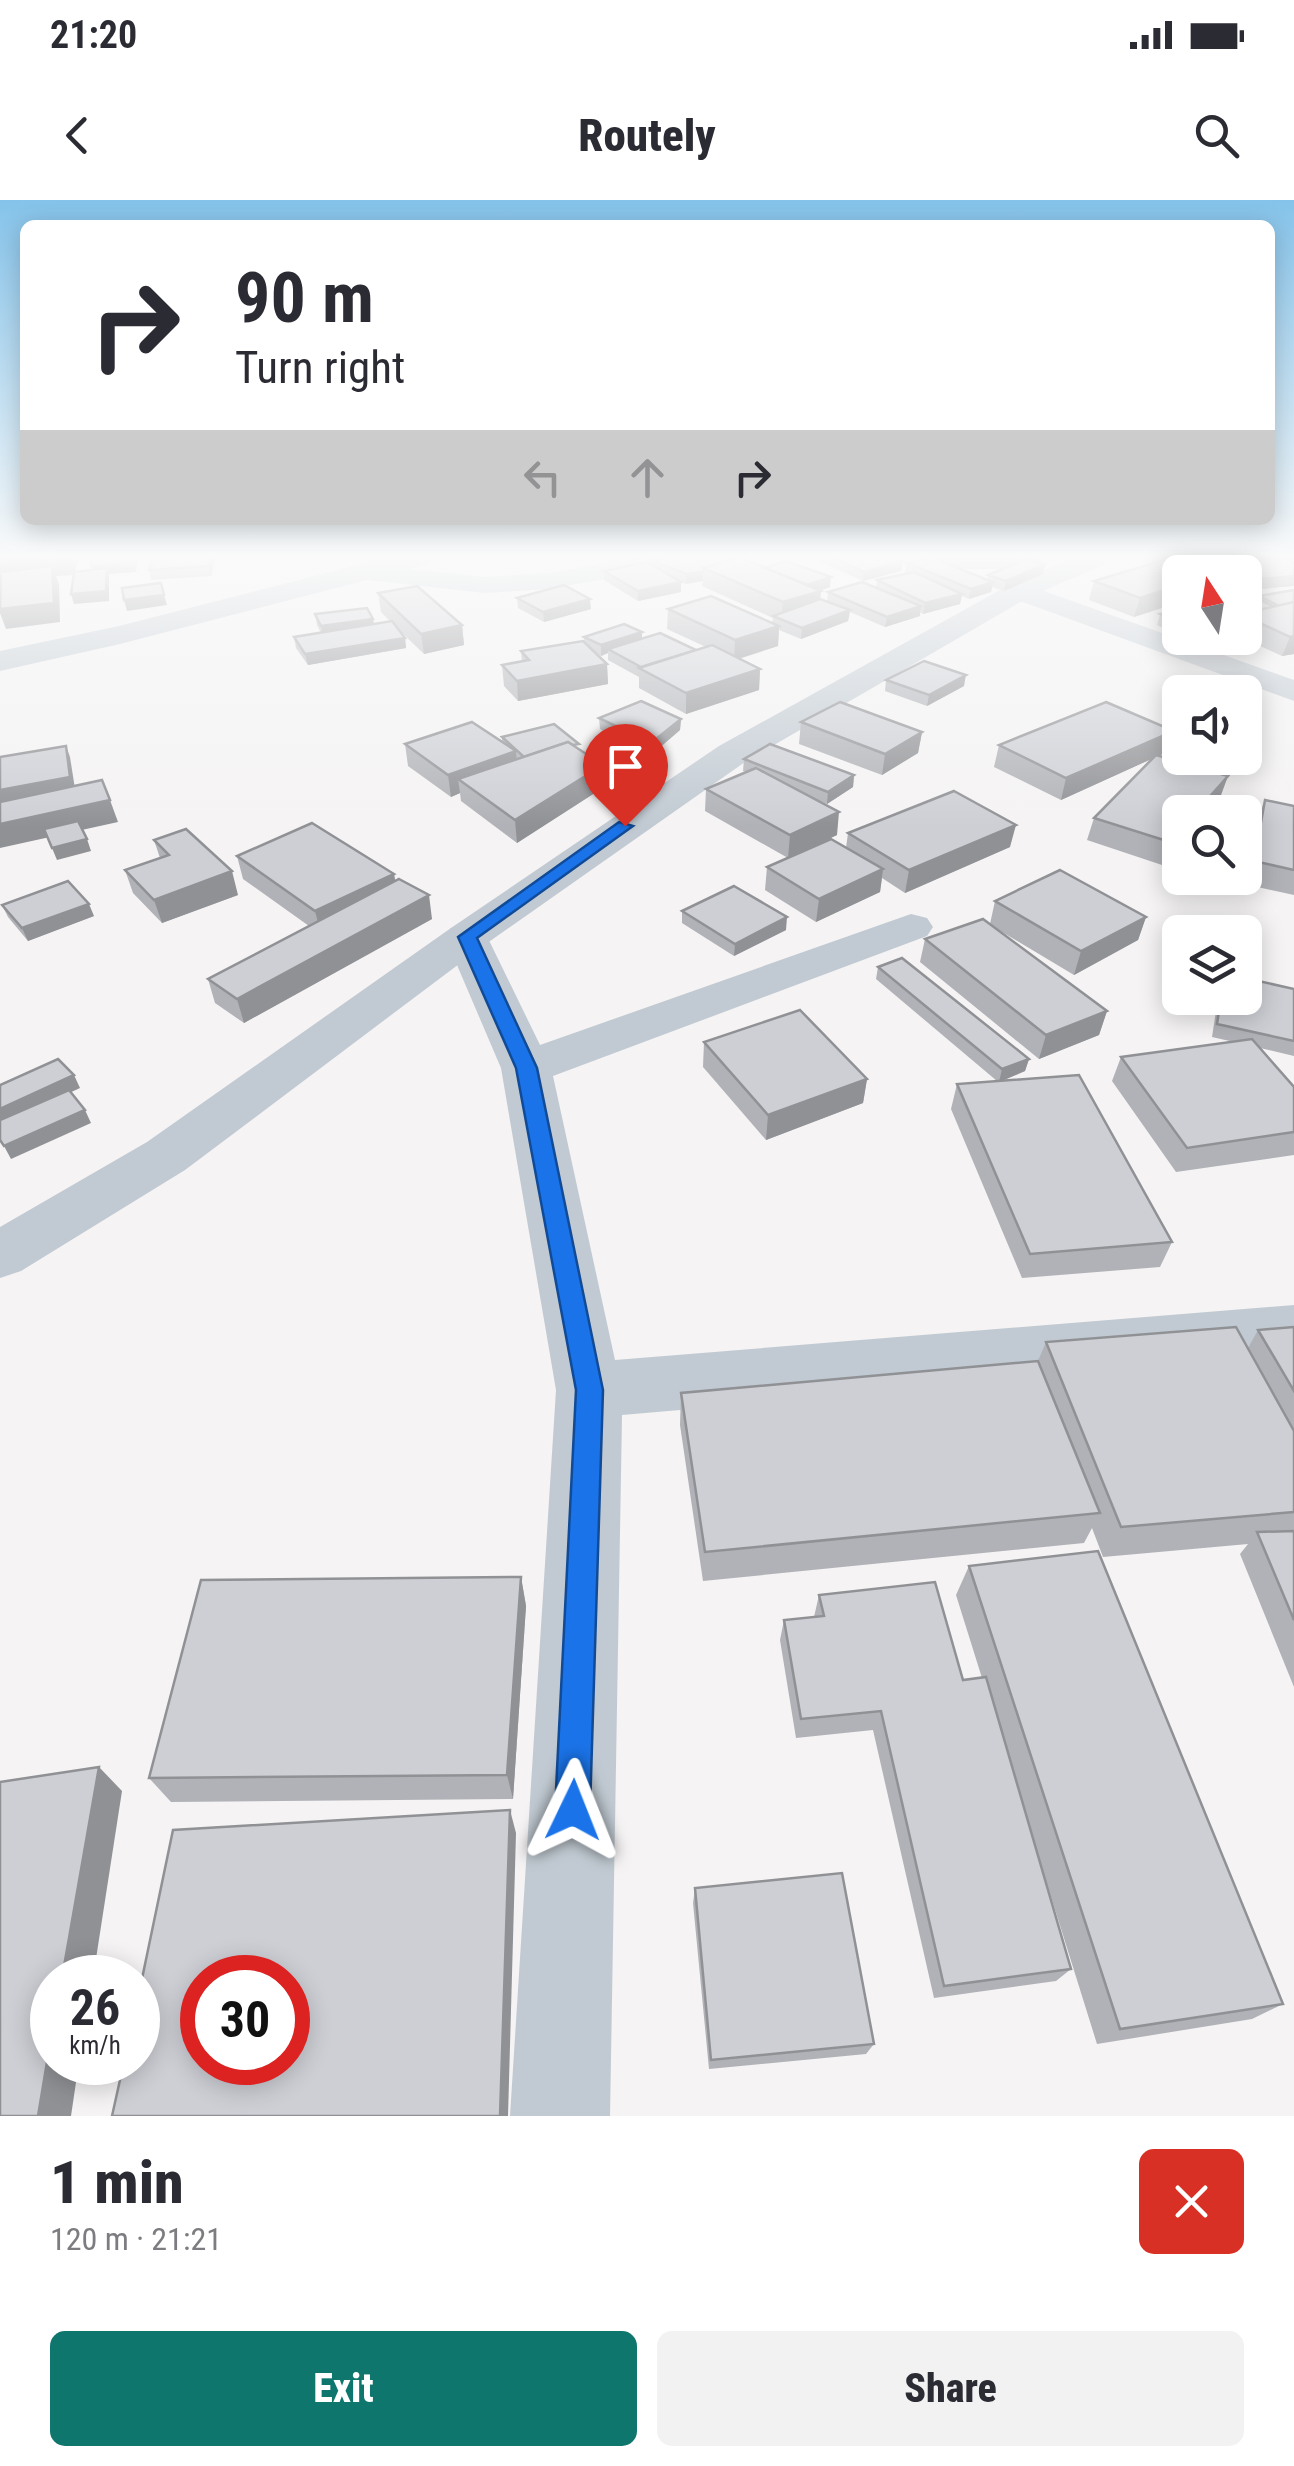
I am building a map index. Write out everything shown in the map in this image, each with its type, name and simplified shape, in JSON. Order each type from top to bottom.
[{"type":"street","points":[[0,661],[63,647]]},
{"type":"street","points":[[0,1254],[166,1156],[467,937],[732,754],[920,647]]},
{"type":"street","points":[[1176,647],[1294,690]]},
{"type":"street","points":[[526,1068],[911,926]]},
{"type":"street","points":[[467,937],[526,1068],[590,1390],[560,2116]]},
{"type":"street","points":[[590,1390],[1294,1331]]},
{"type":"building","points":[[301,647],[346,647],[305,654]]},
{"type":"building","points":[[590,647],[607,664],[517,681],[502,665],[529,660],[521,651]]},
{"type":"building","points":[[691,647],[696,650],[641,667],[608,649]]},
{"type":"building","points":[[704,647],[717,647],[760,669],[686,693],[639,668]]},
{"type":"building","points":[[924,661],[966,675],[929,695],[886,680]]},
{"type":"building","points":[[641,701],[681,719],[651,743],[599,718]]},
{"type":"building","points":[[840,702],[922,732],[885,754],[801,722]]},
{"type":"building","points":[[1106,702],[1162,726],[1162,736],[1066,778],[999,745]]},
{"type":"building","points":[[472,722],[516,751],[448,775],[405,744]]},
{"type":"building","points":[[554,724],[579,744],[568,742],[524,757],[502,737]]},
{"type":"building","points":[[568,742],[603,765],[515,820],[458,779]]},
{"type":"building","points":[[770,744],[854,775],[828,792],[744,759]]},
{"type":"building","points":[[66,746],[70,777],[0,790],[0,757]]},
{"type":"building","points":[[1156,755],[1162,757],[1162,775],[1228,776],[1211,795],[1162,795],[1162,839],[1094,818]]},
{"type":"building","points":[[756,768],[839,812],[790,835],[706,789]]},
{"type":"building","points":[[102,780],[110,800],[0,824],[0,802]]},
{"type":"building","points":[[954,791],[1016,825],[909,870],[848,833]]},
{"type":"building","points":[[1265,800],[1294,806],[1294,870],[1262,863]]},
{"type":"building","points":[[78,821],[87,839],[52,848],[44,829]]},
{"type":"building","points":[[312,823],[394,874],[315,911],[237,856]]},
{"type":"building","points":[[186,829],[232,871],[154,900],[125,870],[169,855],[154,840]]},
{"type":"building","points":[[831,839],[883,869],[819,899],[767,867]]},
{"type":"building","points":[[1060,870],[1146,917],[1081,951],[995,901]]},
{"type":"building","points":[[399,879],[429,895],[237,999],[208,979]]},
{"type":"building","points":[[68,881],[89,904],[22,928],[2,905]]},
{"type":"building","points":[[734,886],[787,917],[735,944],[682,911]]},
{"type":"building","points":[[983,919],[1107,1011],[1046,1035],[925,939]]},
{"type":"building","points":[[902,958],[1029,1059],[1002,1069],[878,967]]},
{"type":"building","points":[[1262,982],[1294,989],[1294,1041],[1217,1024],[1218,1015],[1262,1015]]},
{"type":"building","points":[[800,1010],[867,1079],[768,1115],[704,1042]]},
{"type":"building","points":[[1252,1039],[1294,1087],[1294,1132],[1187,1148],[1121,1057]]},
{"type":"building","points":[[58,1059],[74,1075],[0,1109],[0,1085]]},
{"type":"building","points":[[1079,1075],[1172,1242],[1030,1254],[957,1084]]},
{"type":"building","points":[[69,1090],[85,1110],[4,1146],[0,1140],[0,1120]]},
{"type":"building","points":[[1236,1327],[1294,1431],[1294,1512],[1121,1527],[1046,1342]]},
{"type":"building","points":[[1294,1327],[1294,1391],[1258,1330]]},
{"type":"building","points":[[1038,1361],[1100,1513],[705,1552],[681,1393]]},
{"type":"building","points":[[1294,1531],[1294,1620],[1257,1532]]},
{"type":"building","points":[[1098,1551],[1283,2004],[1120,2029],[969,1566]]},
{"type":"building","points":[[521,1577],[507,1775],[149,1778],[201,1580]]},
{"type":"building","points":[[935,1582],[963,1680],[986,1677],[1071,1969],[944,1986],[881,1711],[801,1719],[784,1620],[824,1616],[819,1595]]},
{"type":"building","points":[[99,1767],[66,1955],[30,1955],[30,2085],[43,2085],[38,2116],[0,2116],[0,1782]]},
{"type":"building","points":[[510,1810],[500,2116],[112,2116],[119,2085],[160,2085],[160,1955],[147,1955],[173,1830]]},
{"type":"building","points":[[842,1873],[874,2044],[711,2060],[695,1888]]},
{"type":"route","points":[[573,1810],[590,1390],[526,1068],[467,937],[625,826]]}]
